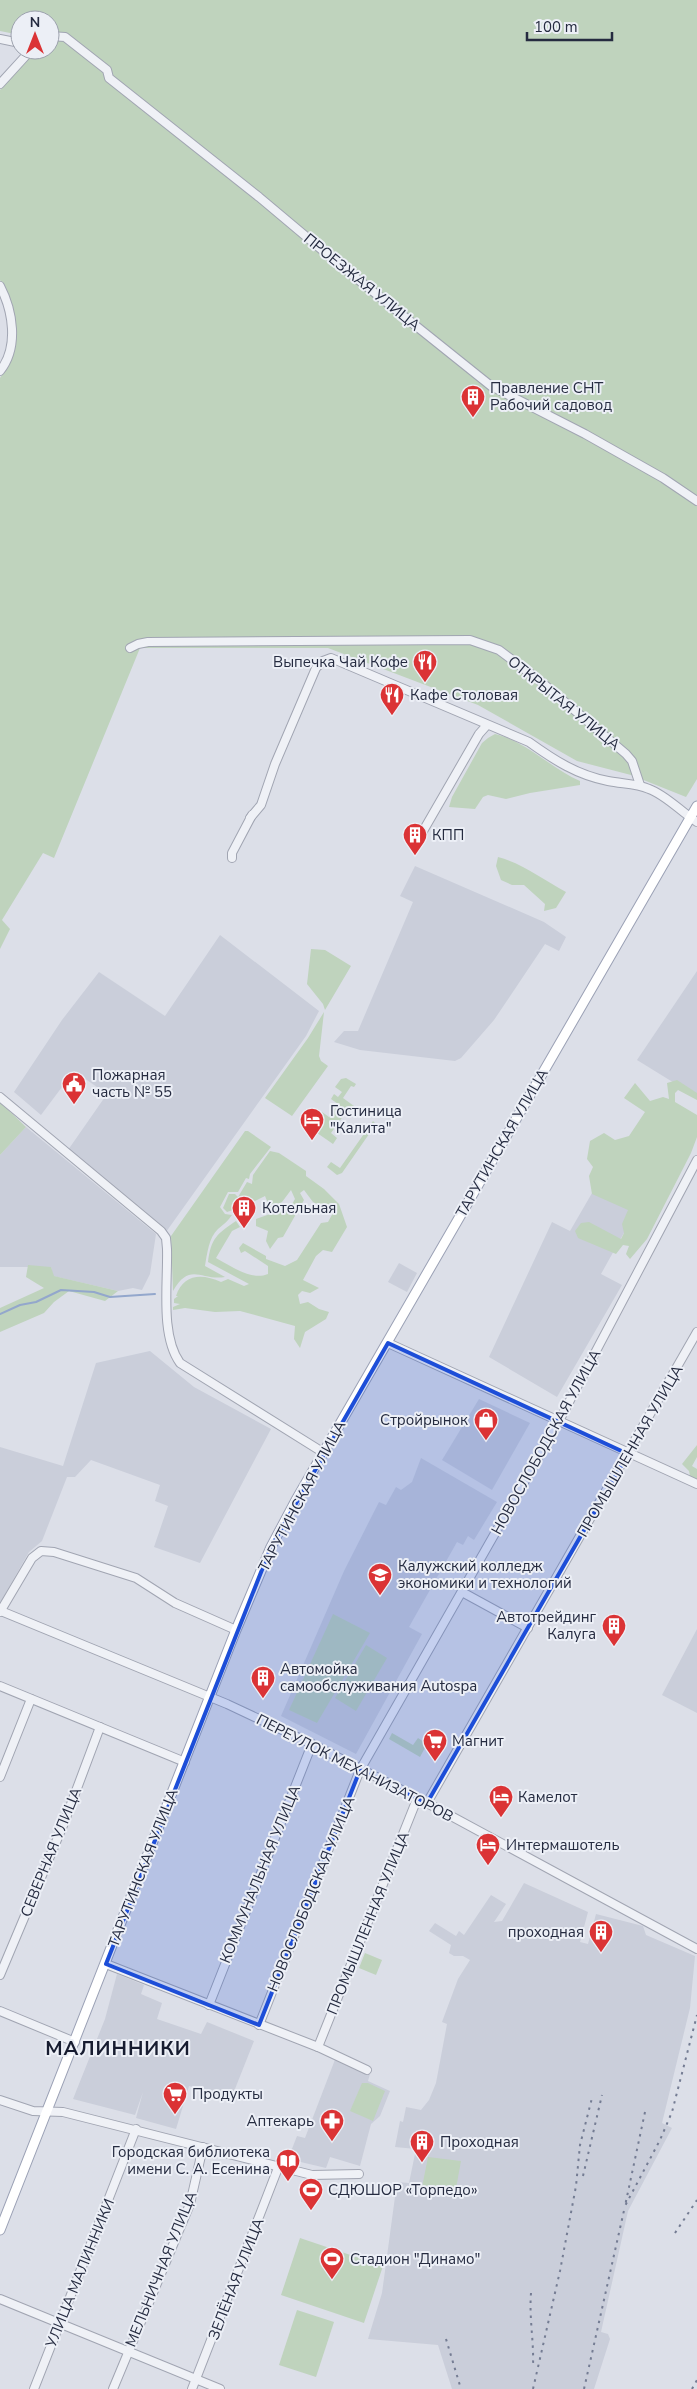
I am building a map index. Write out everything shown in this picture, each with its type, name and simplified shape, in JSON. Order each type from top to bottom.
[{"type":"main road","name":"ТАРУТИНСКАЯ УЛИЦА","points":[[0,2230],[236,1630],[271,1547],[442,1245],[694,820],[697,806]]},
{"type":"street","name":"ПРОЕЗЖАЯ УЛИЦА","points":[[60,37],[65,37],[107,70],[109,78],[259,197],[340,265],[491,386],[585,434],[663,478],[697,501]]},
{"type":"street","points":[[0,84],[22,60]]},
{"type":"street","points":[[0,286],[13,321],[10,345],[4,366],[0,371]]},
{"type":"street","name":"ОТКРЫТАЯ УЛИЦА","points":[[130,648],[148,642],[470,640],[498,650],[539,680],[626,754],[632,761],[640,785]]},
{"type":"street","points":[[232,858],[232,854],[250,818],[261,805],[275,764],[316,668],[323,660],[331,658],[529,742],[554,760],[579,774],[610,782],[640,785],[652,790],[694,820]]},
{"type":"street","points":[[416,845],[479,734],[487,725]]},
{"type":"street","points":[[0,1097],[161,1231],[166,1238],[168,1331],[174,1354],[180,1363],[324,1453]]},
{"type":"street","name":"НОВОСЛОБОДСКАЯ УЛИЦА","points":[[259,2025],[360,1770],[559,1421],[697,1160]]},
{"type":"street","name":"ПРОМЫШЛЕННАЯ УЛИЦА","points":[[427,1803],[697,1332]]},
{"type":"street","points":[[388,1343],[697,1484]]},
{"type":"street","points":[[0,1612],[32,1558],[41,1551],[54,1552],[136,1578],[175,1603],[236,1630]]},
{"type":"street","points":[[462,1592],[528,1628]]},
{"type":"street","name":"ПЕРЕУЛОК МЕХАНИЗАТОРОВ","points":[[0,1612],[211,1697],[312,1744],[427,1803],[697,1949]]},
{"type":"street","points":[[0,1686],[185,1762]]},
{"type":"street","points":[[0,1777],[31,1700]]},
{"type":"street","name":"СЕВЕРНАЯ УЛИЦА","points":[[0,1975],[64,1824],[100,1728]]},
{"type":"street","name":"КОММУНАЛЬНАЯ УЛИЦА","points":[[208,2005],[312,1744]]},
{"type":"street","name":"ПРОМЫШЛЕННАЯ УЛИЦА","points":[[318,2047],[417,1798]]},
{"type":"street","points":[[106,1964],[318,2047],[368,2070]]},
{"type":"street","points":[[0,2012],[75,2042]]},
{"type":"street","points":[[0,2100],[34,2111],[63,2112],[136,2129],[278,2168],[312,2175],[359,2174]]},
{"type":"street","name":"УЛИЦА МАЛИННИКИ","points":[[34,2389],[136,2129]]},
{"type":"street","name":"МЕЛЬНИЧНАЯ УЛИЦА","points":[[114,2389],[190,2204],[202,2147]]},
{"type":"street","name":"ЗЕЛЁНАЯ УЛИЦА","points":[[192,2389],[278,2168]]},
{"type":"street","points":[[0,2299],[220,2389]]},
{"type":"highlighted area","points":[[388,1343],[628,1454],[427,1803],[360,1770],[259,2025],[106,1964],[271,1547]]},
{"type":"shaded area","points":[[415,866],[544,922],[566,937],[559,951],[545,944],[494,1020],[461,1058],[455,1061],[360,1050],[334,1042],[344,1031],[358,1031],[413,902],[400,896]]},
{"type":"shaded area","points":[[220,935],[319,1011],[306,1036],[166,1232],[68,1150],[107,1094],[74,1071],[41,1115],[14,1092],[62,1020],[99,972],[165,1016]]},
{"type":"shaded area","points":[[697,971],[697,1097],[637,1060]]},
{"type":"shaded area","points":[[26,1127],[156,1234],[150,1274],[142,1290],[133,1288],[118,1291],[53,1276],[51,1267],[0,1267],[0,1155]]},
{"type":"shaded area","points":[[599,1181],[640,1204],[601,1274],[622,1285],[557,1397],[489,1357],[552,1222],[570,1231]]},
{"type":"shaded area","points":[[399,1263],[417,1273],[407,1292],[388,1282]]},
{"type":"shaded area","points":[[150,1351],[194,1387],[271,1429],[200,1563],[154,1547],[168,1506],[155,1501],[160,1485],[91,1460],[75,1477],[67,1477],[42,1541],[29,1552],[0,1603],[0,1447],[63,1466],[96,1363]]},
{"type":"shaded area","name":"Стройрынок","points":[[479,1399],[530,1423],[492,1490],[442,1460]]},
{"type":"shaded area","name":"Калужский колледж экономики и технологий","points":[[421,1458],[497,1502],[474,1540],[468,1536],[463,1545],[457,1542],[409,1627],[422,1634],[356,1754],[281,1716],[344,1571],[379,1502],[386,1505],[396,1487],[401,1490],[412,1482]]},
{"type":"shaded area","points":[[697,1629],[697,1713],[662,1695]]},
{"type":"shaded area","points":[[524,1883],[588,1912],[580,1942],[588,1944],[596,1914],[643,1926],[646,1935],[695,1956],[690,2008],[662,2123],[672,2128],[628,2211],[601,2332],[608,2334],[610,2339],[594,2389],[452,2389],[438,2345],[368,2339],[382,2293],[397,2182],[409,2183],[416,2149],[395,2147],[400,2121],[403,2122],[406,2107],[421,2110],[429,2100],[436,2083],[447,2024],[442,2022],[458,1979],[470,1960],[463,1956],[454,1956],[449,1953],[451,1945],[429,1931],[435,1923],[456,1936],[459,1931],[464,1935],[491,1895],[506,1904],[494,1922],[502,1921]]},
{"type":"shaded area","points":[[117,1974],[144,1985],[141,1994],[162,2003],[157,2019],[201,2034],[207,2022],[254,2041],[231,2099],[189,2086],[176,2129],[136,2118],[143,2092],[135,2115],[73,2099],[105,2019]]},
{"type":"shaded area","points":[[336,2057],[370,2074],[368,2081],[390,2091],[380,2116],[371,2124],[360,2166],[330,2157],[326,2168],[288,2159],[297,2136],[305,2138]]},
{"type":"green space","points":[[0,0],[697,0],[697,779],[686,797],[631,775],[577,761],[478,705],[328,648],[140,648],[54,858],[43,853],[2,920],[10,929],[0,949],[0,378],[11,354],[14,317],[10,298],[0,280],[0,90],[26,60],[60,60],[60,10],[10,10],[10,33],[0,31]]},
{"type":"green space","points":[[495,734],[528,749],[569,776],[580,781],[580,785],[506,799],[488,795],[483,797],[475,809],[449,807],[452,797],[482,743]]},
{"type":"green space","points":[[498,857],[524,868],[566,892],[556,908],[544,911],[545,904],[524,885],[512,885],[501,880],[496,866]]},
{"type":"green space","points":[[311,949],[325,950],[351,966],[325,1010],[323,1004],[307,984]]},
{"type":"green space","points":[[324,1012],[319,1056],[321,1061],[328,1066],[292,1116],[265,1098],[308,1038]]},
{"type":"green space","points":[[346,1078],[356,1084],[354,1087],[351,1086],[343,1098],[354,1106],[351,1109],[349,1108],[331,1133],[337,1138],[333,1144],[307,1126],[310,1123],[313,1125],[322,1112],[329,1117],[338,1104],[331,1099],[334,1094],[338,1097],[342,1092],[335,1087],[341,1079]]},
{"type":"green space","points":[[677,1080],[697,1093],[697,1100],[678,1090],[675,1093],[675,1102],[697,1115],[697,1137],[691,1153],[647,1239],[630,1259],[626,1254],[629,1246],[623,1245],[616,1254],[578,1238],[575,1231],[581,1223],[589,1222],[621,1239],[624,1233],[622,1224],[628,1210],[592,1194],[589,1176],[593,1167],[587,1159],[590,1141],[604,1133],[615,1140],[629,1136],[645,1112],[624,1098],[635,1083],[650,1101],[663,1097],[669,1099],[667,1083]]},
{"type":"green space","points":[[0,1102],[26,1127],[0,1155]]},
{"type":"green space","points":[[373,1121],[376,1124],[342,1173],[337,1175],[327,1167],[331,1162],[340,1168]]},
{"type":"green space","points":[[245,1131],[248,1131],[271,1147],[250,1174],[249,1179],[246,1178],[238,1192],[228,1192],[220,1207],[225,1214],[232,1215],[212,1236],[205,1266],[225,1277],[217,1278],[191,1274],[179,1282],[173,1291],[171,1236]]},
{"type":"green space","points":[[270,1151],[279,1153],[306,1171],[306,1176],[324,1189],[339,1204],[347,1227],[332,1252],[323,1250],[316,1256],[303,1280],[319,1288],[310,1293],[302,1291],[298,1295],[300,1304],[308,1302],[319,1309],[329,1312],[326,1319],[305,1332],[300,1348],[294,1339],[295,1326],[240,1311],[215,1312],[185,1308],[173,1310],[173,1307],[180,1304],[174,1303],[179,1289],[183,1283],[194,1277],[207,1277],[221,1282],[228,1279],[244,1286],[249,1284],[208,1262],[211,1247],[216,1237],[236,1221],[240,1227],[232,1231],[216,1258],[241,1272],[255,1276],[268,1274],[268,1266],[245,1251],[241,1253],[239,1248],[243,1243],[266,1256],[266,1259],[285,1266],[297,1260],[321,1223],[328,1222],[333,1213],[313,1202],[304,1190],[300,1193],[304,1200],[283,1237],[278,1238],[270,1249],[266,1241],[268,1231],[256,1226],[256,1219],[270,1214],[279,1206],[288,1211],[295,1199],[291,1190],[282,1202],[270,1208],[265,1196],[251,1203],[243,1215],[233,1210],[227,1212],[223,1208],[229,1194],[235,1194],[238,1197],[247,1182],[252,1184],[253,1175]]},
{"type":"green space","points":[[28,1265],[51,1267],[54,1276],[118,1291],[105,1301],[69,1291],[54,1302],[44,1313],[0,1332],[0,1308],[44,1288],[26,1277]]},
{"type":"green space","points":[[697,1445],[697,1457],[692,1466],[697,1469],[697,1479],[690,1476],[689,1471],[682,1464]]},
{"type":"green space","points":[[333,1614],[370,1633],[317,1723],[289,1710]]},
{"type":"green space","points":[[366,1645],[387,1658],[356,1711],[335,1698]]},
{"type":"green space","points":[[392,1733],[413,1745],[418,1738],[427,1744],[420,1757],[389,1739]]},
{"type":"green space","points":[[365,1953],[382,1960],[376,1975],[359,1968]]},
{"type":"green space","points":[[362,2083],[368,2083],[385,2091],[373,2121],[350,2111]]},
{"type":"green space","points":[[428,2157],[461,2161],[455,2194],[422,2187]]},
{"type":"green space","name":"Стадион \"Динамо\"","points":[[300,2238],[383,2266],[364,2323],[281,2295]]},
{"type":"green space","points":[[297,2310],[334,2322],[316,2377],[279,2365]]},
{"type":"waterway","points":[[0,1314],[20,1305],[36,1302],[61,1290],[94,1292],[110,1297],[155,1294]]},
{"type":"railway","points":[[645,2112],[625,2206],[660,2140],[672,2112],[697,2015]]},
{"type":"railway","points":[[583,2176],[602,2095]]},
{"type":"railway","points":[[533,2389],[560,2271],[576,2186],[580,2145],[592,2098]]},
{"type":"railway","points":[[675,2233],[697,2200]]},
{"type":"railway","points":[[584,2389],[625,2206]]},
{"type":"railway","points":[[531,2293],[533,2366]]},
{"type":"railway","points":[[446,2339],[461,2389]]},
{"type":"railway","points":[[692,2389],[697,2380]]},
{"type":"place","name":"Правление СНТ Рабочий садовод","points":[[473,418]]},
{"type":"place","name":"Выпечка Чай Кофе","points":[[425,683]]},
{"type":"place","name":"Кафе Столовая","points":[[392,716]]},
{"type":"place","name":"КПП","points":[[415,856]]},
{"type":"place","name":"Пожарная часть № 55","points":[[74,1105]]},
{"type":"place","name":"Гостиница \"Калита\"","points":[[312,1141]]},
{"type":"place","name":"Котельная","points":[[244,1229]]},
{"type":"place","name":"Стройрынок","points":[[486,1441]]},
{"type":"place","name":"Калужский колледж экономики и технологий","points":[[380,1596]]},
{"type":"place","name":"Автотрейдинг Калуга","points":[[614,1647]]},
{"type":"place","name":"Автомойка самообслуживания Autospa","points":[[263,1699]]},
{"type":"place","name":"Магнит","points":[[435,1762]]},
{"type":"place","name":"Камелот","points":[[501,1818]]},
{"type":"place","name":"Интермашотель","points":[[488,1866]]},
{"type":"place","name":"проходная","points":[[601,1953]]},
{"type":"place","name":"Продукты","points":[[175,2115]]},
{"type":"place","name":"Аптекарь","points":[[332,2142]]},
{"type":"place","name":"Проходная","points":[[422,2163]]},
{"type":"place","name":"Городская библиотека имени С. А. Есенина","points":[[288,2182]]},
{"type":"place","name":"СДЮШОР «Торпедо»","points":[[311,2211]]},
{"type":"place","name":"Стадион \"Динамо\"","points":[[332,2280]]},
{"type":"district","name":"МАЛИННИКИ","points":[[118,2048]]}]
